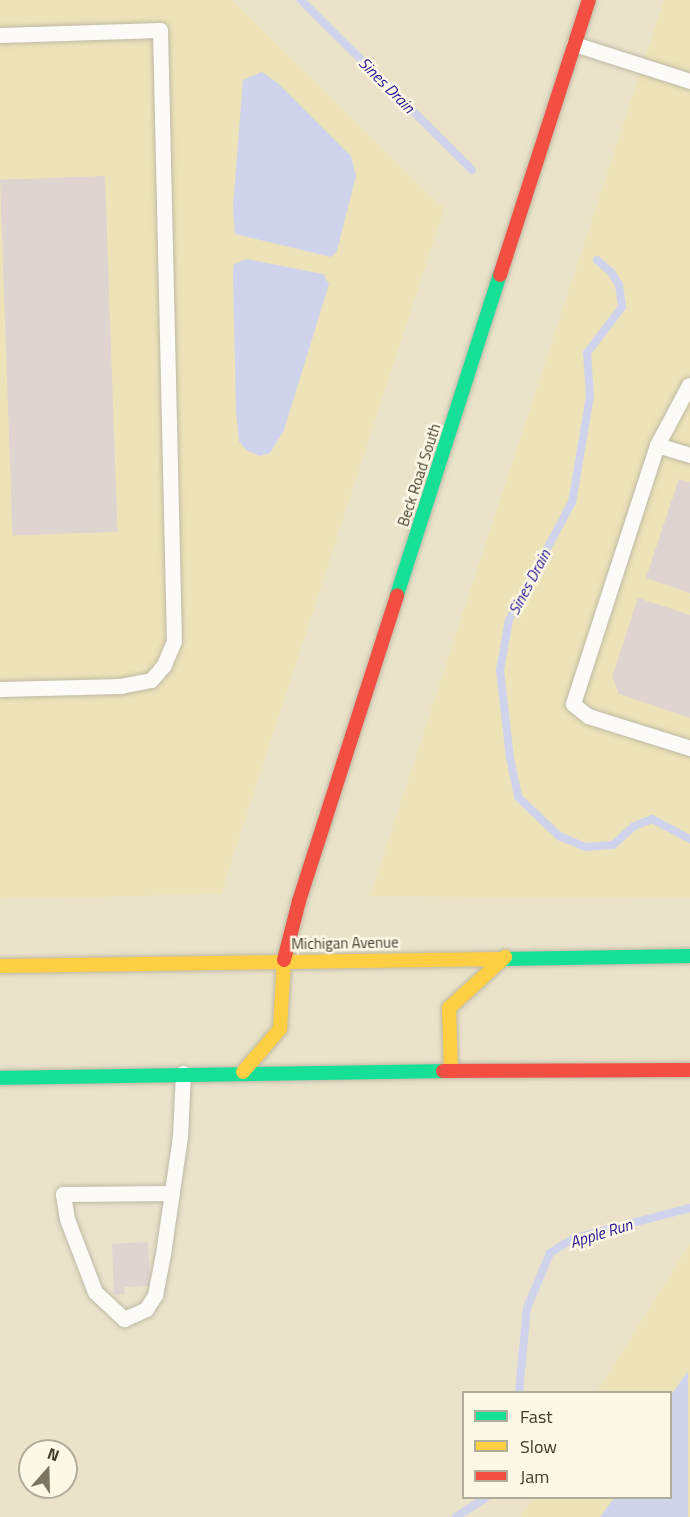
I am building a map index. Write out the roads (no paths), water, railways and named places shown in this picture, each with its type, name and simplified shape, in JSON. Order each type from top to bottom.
[{"type":"main road","name":"Beck Road South","points":[[243,1072],[280,1029],[284,960],[299,901],[589,0]]},
{"type":"main road","name":"Michigan Avenue","points":[[0,966],[284,960],[690,956]]},
{"type":"main road","points":[[451,1071],[449,1008],[505,957]]},
{"type":"main road","points":[[0,1078],[243,1072],[690,1070]]},
{"type":"lane","points":[[0,35],[160,30],[174,641],[164,665],[151,680],[122,686],[0,689]]},
{"type":"lane","points":[[574,44],[690,81]]},
{"type":"lane","points":[[689,385],[657,445],[573,704],[588,716],[690,748]]},
{"type":"lane","points":[[657,445],[690,455]]},
{"type":"lane","points":[[172,1193],[63,1194],[67,1219],[95,1292],[124,1319],[146,1309],[155,1295],[172,1193],[183,1073]]},
{"type":"water","points":[[262,72],[279,84],[351,156],[356,176],[337,251],[331,257],[235,234],[233,207],[243,80]]},
{"type":"water","points":[[247,259],[323,274],[329,284],[284,430],[270,453],[260,456],[246,450],[239,441],[236,411],[233,273],[234,264]]},
{"type":"water","points":[[688,1371],[688,1517],[600,1517],[613,1499],[672,1499],[672,1394]]},
{"type":"waterway","name":"Sines Drain","points":[[301,0],[472,170]]},
{"type":"waterway","name":"Sines Drain","points":[[597,260],[611,272],[619,285],[622,307],[587,353],[590,396],[572,502],[509,620],[500,670],[510,758],[518,797],[559,836],[585,847],[613,845],[634,826],[652,819],[690,839]]},
{"type":"waterway","name":"Apple Run","points":[[519,1391],[527,1308],[550,1253],[574,1238],[690,1208]]},
{"type":"waterway","name":"Apple Run","points":[[456,1517],[483,1499]]}]
